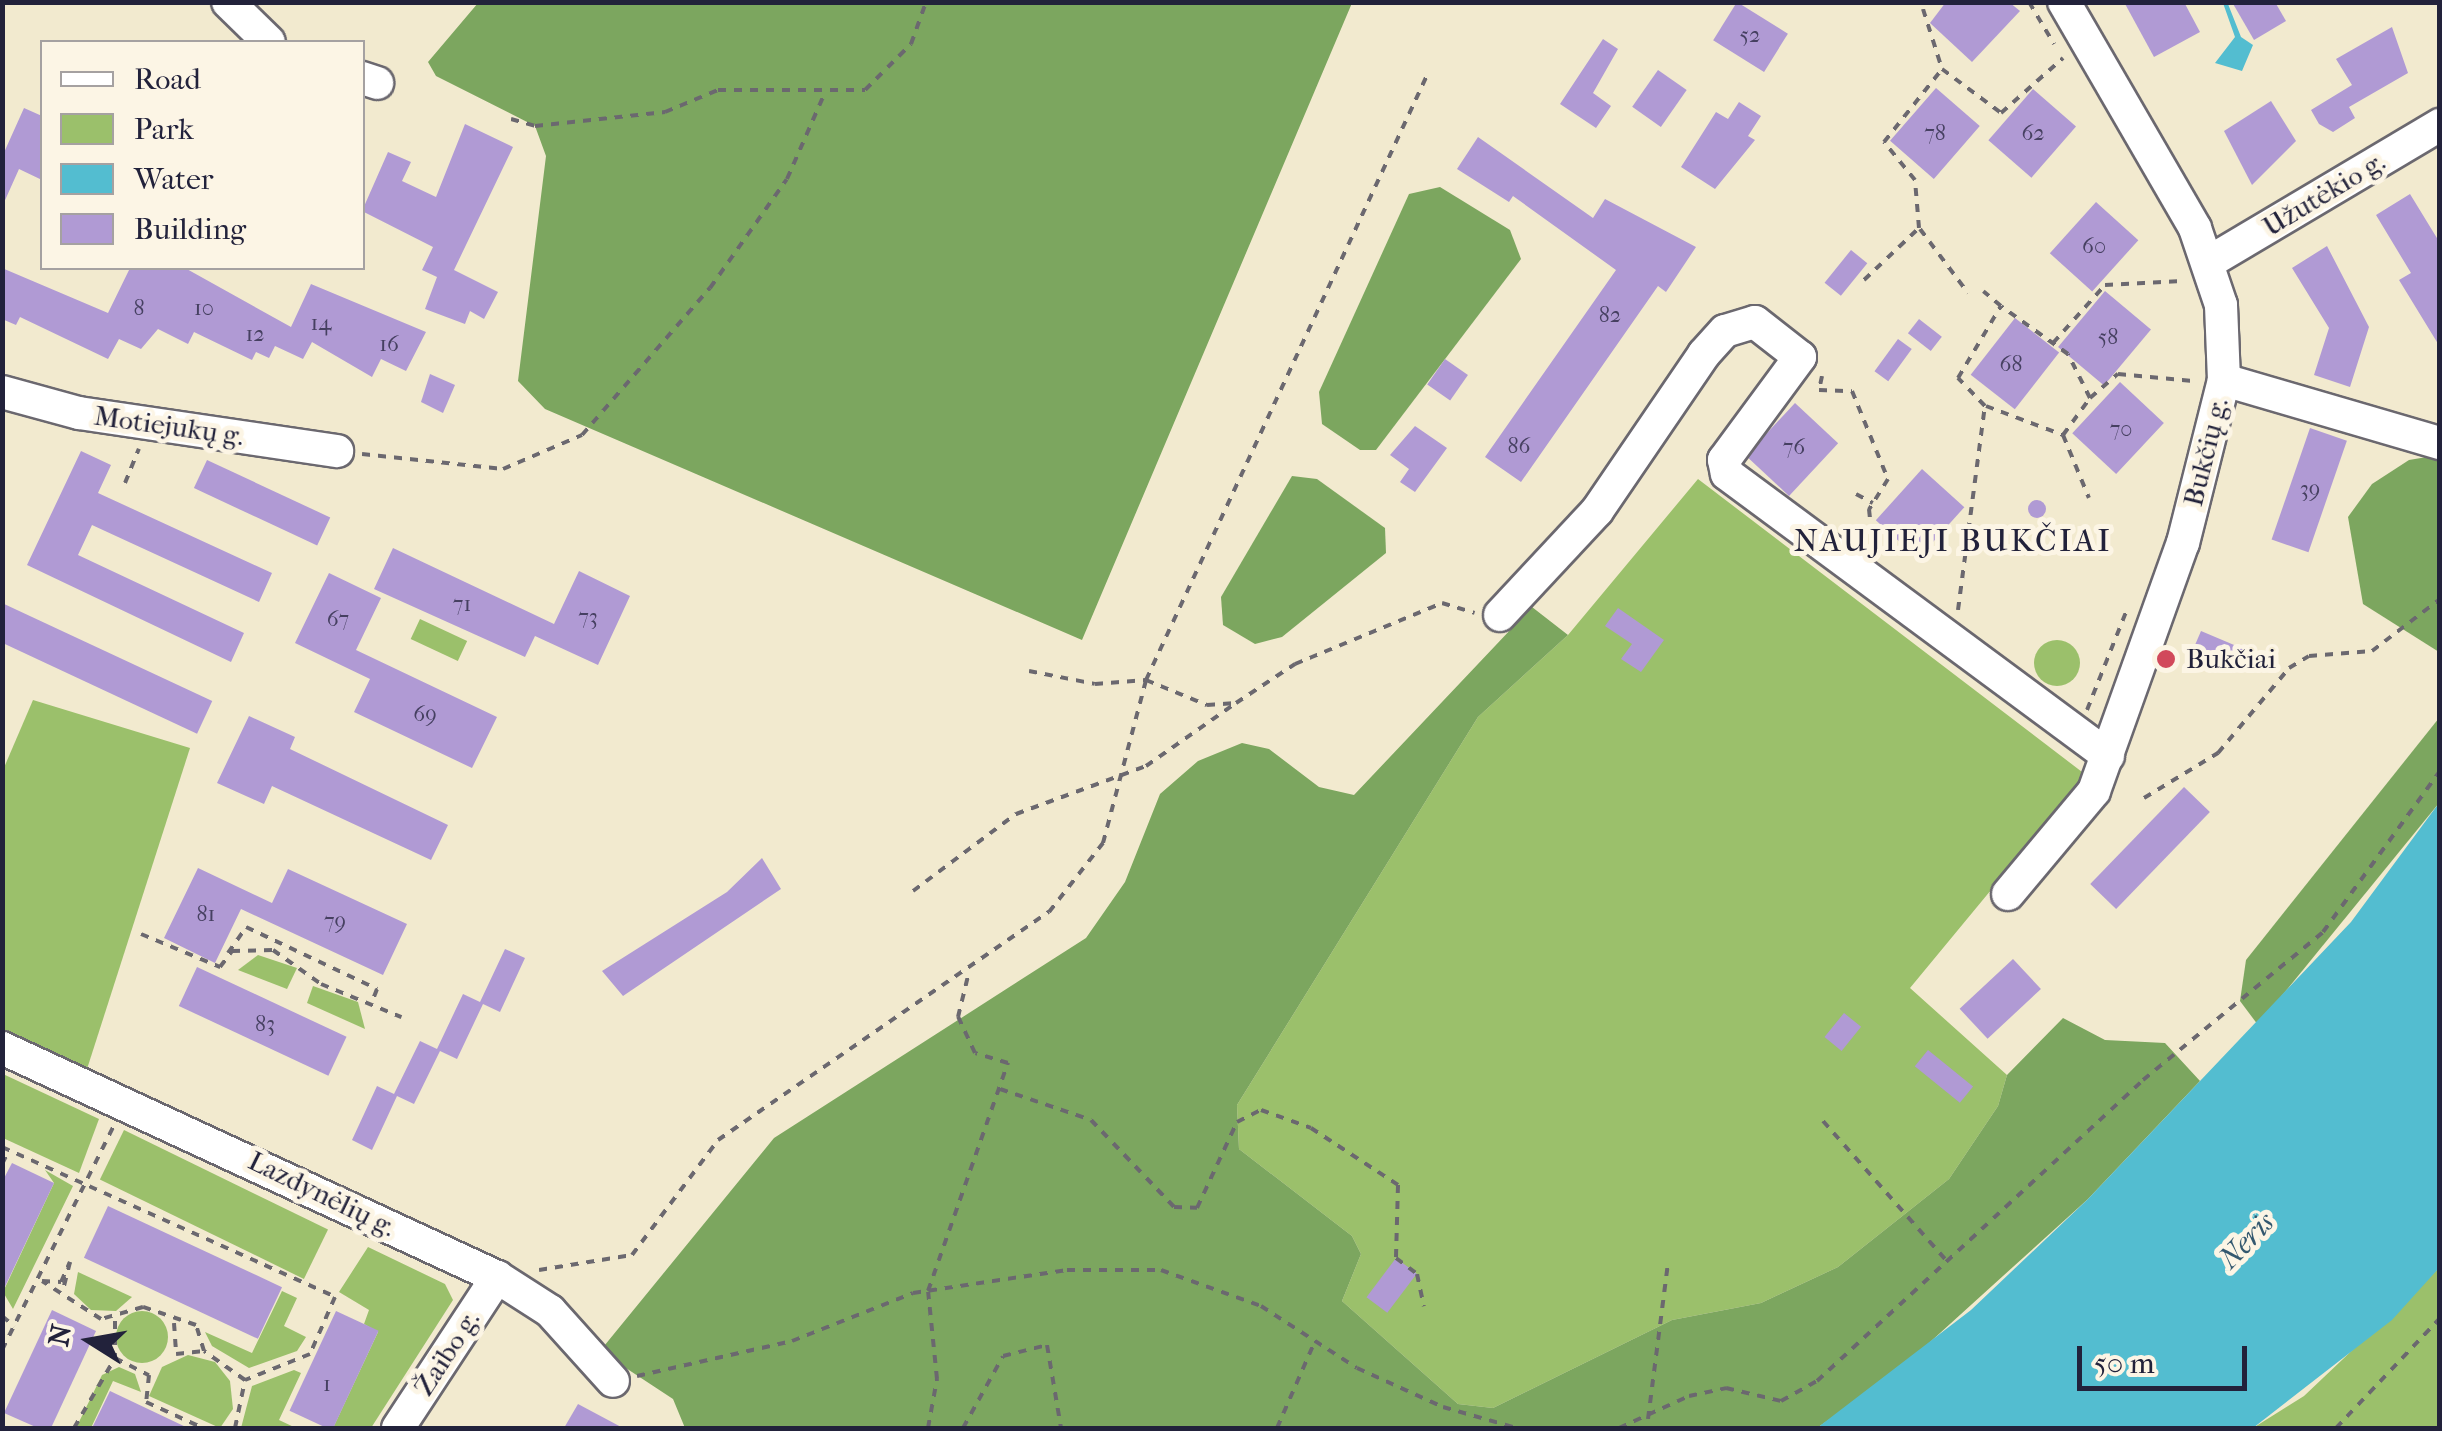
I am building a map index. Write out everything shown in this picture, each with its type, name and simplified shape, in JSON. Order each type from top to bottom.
[{"type":"street","points":[[228,2],[267,40]]},
{"type":"street","name":"Bukčių g.","points":[[2008,894],[2094,791],[2108,756],[2183,543],[2209,381],[2192,271],[2075,50],[2064,2]]},
{"type":"street","name":"Užutėkio g.","points":[[2192,271],[2440,124]]},
{"type":"street","points":[[1500,615],[1597,511],[1725,331],[1755,322],[1800,357],[1723,465],[1878,586],[2108,756]]},
{"type":"street","points":[[2209,381],[2440,443]]},
{"type":"street","name":"Motiejukų g.","points":[[2,392],[79,413],[337,452]]},
{"type":"street","name":"Lazdynėlių g.","points":[[2,1048],[126,1099],[496,1277],[550,1311],[612,1381]]},
{"type":"street","name":"Žaibo g.","points":[[398,1428],[496,1277]]},
{"type":"path","points":[[511,119],[535,126],[664,112],[718,90],[823,97],[866,90],[912,44],[926,2]]},
{"type":"path","points":[[2029,2],[2075,50]]},
{"type":"path","points":[[1922,8],[1942,69],[2000,112],[2075,50]]},
{"type":"path","points":[[2072,73],[2075,50]]},
{"type":"path","points":[[1942,69],[1884,142],[1916,180],[1919,228],[1968,292]]},
{"type":"path","points":[[496,1277],[632,1255],[718,1140],[1048,912],[1103,842],[1146,680],[1428,74]]},
{"type":"path","points":[[337,452],[503,469],[582,436],[776,195],[823,97]]},
{"type":"path","points":[[1864,280],[1919,228]]},
{"type":"path","points":[[2054,343],[2105,285],[2192,271],[2190,300]]},
{"type":"path","points":[[1983,291],[2054,343],[2090,398]]},
{"type":"path","points":[[2001,306],[1958,378],[1985,406],[2063,435],[2090,498]]},
{"type":"path","points":[[1800,357],[1822,374],[1819,390],[1852,391],[1888,479],[1873,502],[1878,586]]},
{"type":"path","points":[[2194,366],[2209,381]]},
{"type":"path","points":[[2063,435],[2090,398],[2118,374],[2209,381]]},
{"type":"path","points":[[2193,396],[2209,381]]},
{"type":"path","points":[[1954,640],[1985,406]]},
{"type":"path","points":[[122,446],[140,449],[125,483]]},
{"type":"path","points":[[1856,494],[1873,502]]},
{"type":"path","points":[[2078,732],[2136,588]]},
{"type":"path","points":[[2144,798],[2218,753],[2289,668],[2309,656],[2372,651],[2440,599]]},
{"type":"path","points":[[913,890],[1016,814],[1120,775],[1294,664],[1442,603],[1500,615]]},
{"type":"path","points":[[1029,671],[1095,684],[1146,680],[1206,705],[1236,703]]},
{"type":"path","points":[[1619,1428],[1726,1388],[1781,1401],[1818,1381],[2144,1080],[2323,932],[2440,770]]},
{"type":"path","points":[[142,934],[220,968],[246,927],[377,988],[372,1002]]},
{"type":"path","points":[[228,955],[272,950],[315,981],[401,1017]]},
{"type":"path","points":[[928,1428],[937,1378],[928,1291],[1008,1063],[976,1053],[958,1017],[970,969]]},
{"type":"path","points":[[1000,1089],[1091,1120],[1174,1207],[1197,1208],[1238,1122],[1260,1110],[1311,1128],[1398,1185],[1396,1258],[1417,1274],[1424,1306]]},
{"type":"path","points":[[2,1350],[42,1281],[126,1099]]},
{"type":"path","points":[[1823,1121],[1947,1262]]},
{"type":"path","points":[[2,1147],[335,1297],[310,1354],[245,1380]]},
{"type":"path","points":[[2,1164],[9,1150]]},
{"type":"path","points":[[42,1281],[61,1282],[70,1262],[63,1290]]},
{"type":"path","points":[[1648,1419],[1668,1262]]},
{"type":"path","points":[[612,1381],[792,1342],[928,1291],[1067,1270],[1161,1270],[1261,1306],[1314,1341],[1443,1407],[1516,1428]]},
{"type":"path","points":[[42,1281],[63,1290],[84,1314],[115,1321],[143,1307],[174,1323],[196,1325],[204,1352]]},
{"type":"path","points":[[2,1316],[14,1326]]},
{"type":"path","points":[[2336,1428],[2440,1318]]},
{"type":"path","points":[[74,1428],[114,1358],[115,1321]]},
{"type":"path","points":[[174,1323],[176,1354],[204,1352],[245,1380]]},
{"type":"path","points":[[1277,1428],[1314,1341]]},
{"type":"path","points":[[964,1428],[1003,1356],[1048,1345],[1061,1428]]},
{"type":"path","points":[[114,1358],[149,1376],[146,1402],[203,1428]]},
{"type":"path","points":[[234,1428],[245,1380]]},
{"type":"green space","points":[[478,3],[1352,3],[1082,640],[545,409],[518,381],[546,156],[535,126],[436,76],[428,62]]},
{"type":"green space","points":[[1440,187],[1510,230],[1521,259],[1376,450],[1360,450],[1322,424],[1319,392],[1409,194]]},
{"type":"green space","points":[[2439,455],[2439,652],[2363,604],[2348,517],[2372,484],[2409,460]]},
{"type":"green space","points":[[1292,476],[1317,479],[1385,528],[1386,553],[1282,637],[1255,644],[1223,625],[1221,597]]},
{"type":"green space","points":[[1698,479],[2086,775],[1910,988],[2007,1075],[1998,1106],[1949,1179],[1838,1267],[1761,1303],[1672,1320],[1493,1408],[1458,1404],[1342,1301],[1361,1254],[1352,1236],[1239,1149],[1237,1105],[1478,717],[1568,635]]},
{"type":"green space","points":[[1532,607],[1568,635],[1478,717],[1237,1105],[1239,1149],[1352,1236],[1361,1254],[1342,1301],[1458,1404],[1493,1408],[1672,1320],[1761,1303],[1838,1267],[1949,1179],[1998,1106],[2007,1075],[2063,1018],[2105,1040],[2165,1043],[2200,1081],[2088,1199],[1897,1372],[1817,1428],[685,1428],[673,1399],[600,1351],[774,1138],[1086,938],[1125,882],[1160,794],[1198,761],[1242,743],[1269,749],[1319,787],[1354,795]]},
{"type":"green space","points":[[420,619],[467,641],[458,661],[411,639]]},
{"type":"green space","points":[[2057,640],[2073,647],[2080,663],[2073,679],[2057,686],[2041,679],[2034,663],[2041,647]]},
{"type":"green space","points":[[33,700],[190,748],[87,1069],[3,1035],[3,770]]},
{"type":"green space","points":[[2439,718],[2439,803],[2258,1025],[2240,1001],[2246,960]]},
{"type":"green space","points":[[258,955],[297,968],[287,989],[238,970]]},
{"type":"green space","points":[[313,986],[358,1002],[365,1029],[307,1003]]},
{"type":"green space","points":[[3,1074],[99,1119],[79,1173],[3,1138]]},
{"type":"green space","points":[[124,1130],[328,1230],[304,1279],[100,1179]]},
{"type":"green space","points":[[45,1170],[73,1186],[13,1309],[3,1292],[54,1183]]},
{"type":"green space","points":[[368,1247],[445,1284],[453,1300],[371,1428],[333,1428],[378,1332],[364,1324],[369,1310],[339,1292]]},
{"type":"green space","points":[[2439,1268],[2439,1428],[2253,1428],[2304,1396]]},
{"type":"green space","points":[[78,1272],[132,1297],[116,1311],[91,1310],[74,1294]]},
{"type":"green space","points":[[282,1291],[297,1298],[284,1326],[306,1337],[297,1351],[249,1368],[212,1346],[205,1332],[252,1353]]},
{"type":"green space","points":[[142,1311],[161,1318],[168,1337],[161,1356],[142,1363],[123,1356],[116,1337],[123,1318]]},
{"type":"green space","points":[[188,1355],[215,1362],[230,1381],[233,1409],[220,1428],[149,1396],[162,1367]]},
{"type":"green space","points":[[119,1367],[135,1374],[141,1392],[113,1381],[91,1428],[77,1426],[102,1375]]},
{"type":"green space","points":[[294,1370],[301,1373],[279,1420],[296,1428],[241,1428],[252,1386]]},
{"type":"water","points":[[2223,3],[2228,4],[2241,37],[2253,45],[2242,71],[2215,63],[2235,37]]},
{"type":"water","name":"Neris","points":[[2439,803],[2439,1268],[2392,1320],[2253,1428],[1817,1428],[1971,1310],[2088,1199],[2351,922]]},
{"type":"building","points":[[1737,2],[1788,34],[1764,72],[1713,40]]},
{"type":"building","points":[[1946,2],[2009,2],[2020,11],[1972,62],[1930,23]]},
{"type":"building","points":[[2124,2],[2184,2],[2200,32],[2154,57]]},
{"type":"building","points":[[2232,2],[2275,2],[2286,21],[2254,40]]},
{"type":"building","points":[[2392,27],[2408,73],[2349,107],[2355,118],[2333,132],[2319,124],[2311,110],[2352,85],[2336,59]]},
{"type":"building","points":[[1603,39],[1618,49],[1593,93],[1611,106],[1596,128],[1560,104]]},
{"type":"building","points":[[1658,70],[1687,90],[1661,127],[1632,107]]},
{"type":"building","points":[[1936,88],[1980,126],[1934,179],[1890,141]]},
{"type":"building","points":[[2033,89],[2076,126],[2031,178],[1988,140]]},
{"type":"building","points":[[2271,101],[2296,141],[2252,185],[2224,131]]},
{"type":"building","points":[[1739,102],[1761,116],[1748,136],[1755,140],[1715,189],[1681,167],[1716,112],[1728,119]]},
{"type":"building","points":[[24,108],[40,115],[40,179],[19,169],[2,207],[2,157]]},
{"type":"building","points":[[465,124],[513,147],[454,270],[498,292],[484,319],[470,311],[465,324],[425,309],[437,277],[422,270],[433,247],[365,213],[388,152],[411,162],[402,181],[436,197]]},
{"type":"building","points":[[1478,137],[1593,218],[1605,199],[1696,247],[1666,292],[1658,286],[1521,482],[1485,457],[1616,270],[1513,196],[1509,202],[1457,169]]},
{"type":"building","points":[[2410,194],[2440,243],[2440,347],[2399,280],[2411,273],[2376,215]]},
{"type":"building","points":[[2096,202],[2138,240],[2092,291],[2050,253]]},
{"type":"building","points":[[2327,246],[2369,327],[2350,387],[2314,375],[2329,328],[2292,268]]},
{"type":"building","points":[[1851,250],[1867,263],[1841,296],[1825,283]]},
{"type":"building","points":[[2,268],[108,313],[129,270],[189,270],[291,327],[311,284],[426,332],[406,371],[381,359],[372,377],[312,342],[303,359],[275,346],[269,358],[256,352],[252,360],[194,332],[188,344],[158,329],[141,349],[119,339],[108,359],[20,317],[16,325],[2,319]]},
{"type":"building","points":[[2105,291],[2151,330],[2104,385],[2058,347]]},
{"type":"building","points":[[2015,318],[2059,352],[2015,409],[1971,375]]},
{"type":"building","points":[[1919,319],[1942,337],[1931,351],[1908,333]]},
{"type":"building","points":[[1898,339],[1912,349],[1888,381],[1874,371]]},
{"type":"building","points":[[1445,359],[1468,375],[1450,400],[1427,384]]},
{"type":"building","points":[[430,374],[455,385],[443,413],[421,402]]},
{"type":"building","points":[[2120,382],[2164,423],[2116,474],[2072,433]]},
{"type":"building","points":[[1795,403],[1838,443],[1789,496],[1746,456]]},
{"type":"building","points":[[1415,426],[1447,448],[1415,492],[1400,482],[1409,469],[1390,455]]},
{"type":"building","points":[[2310,428],[2347,441],[2308,552],[2272,540]]},
{"type":"building","points":[[81,451],[111,465],[98,493],[272,573],[259,602],[92,525],[78,555],[244,633],[231,662],[27,565]]},
{"type":"building","points":[[207,460],[330,517],[317,546],[194,488]]},
{"type":"building","points":[[1922,469],[1964,507],[1918,558],[1876,520]]},
{"type":"building","points":[[2037,500],[2044,502],[2044,516],[2037,518],[2030,516],[2028,509],[2030,502]]},
{"type":"building","points":[[393,548],[554,624],[579,571],[630,596],[598,665],[535,636],[525,657],[374,589]]},
{"type":"building","points":[[329,573],[381,598],[356,650],[497,717],[472,768],[354,712],[370,679],[295,643]]},
{"type":"building","points":[[2,603],[212,701],[197,734],[2,643]]},
{"type":"building","points":[[1618,608],[1664,640],[1641,672],[1621,659],[1632,644],[1605,626]]},
{"type":"building","points":[[2201,631],[2259,656],[2252,672],[2194,648]]},
{"type":"building","points":[[249,716],[295,737],[290,749],[448,825],[431,860],[272,786],[264,804],[217,783]]},
{"type":"building","points":[[2184,787],[2210,812],[2116,909],[2090,884]]},
{"type":"building","points":[[762,858],[781,889],[623,996],[602,971],[727,892]]},
{"type":"building","points":[[198,868],[272,903],[288,869],[407,924],[383,975],[241,909],[215,963],[164,938]]},
{"type":"building","points":[[505,949],[525,958],[500,1012],[483,1004],[457,1059],[440,1051],[414,1104],[397,1096],[372,1150],[352,1140],[377,1086],[394,1094],[420,1041],[437,1049],[463,994],[480,1002]]},
{"type":"building","points":[[2013,959],[2041,989],[1988,1039],[1960,1009]]},
{"type":"building","points":[[197,967],[347,1037],[328,1076],[179,1006]]},
{"type":"building","points":[[1844,1013],[1861,1027],[1842,1051],[1824,1037]]},
{"type":"building","points":[[1928,1050],[1973,1087],[1960,1103],[1915,1066]]},
{"type":"building","points":[[12,1163],[54,1183],[2,1293],[2,1182]]},
{"type":"building","points":[[108,1206],[282,1287],[258,1339],[84,1258]]},
{"type":"building","points":[[1396,1258],[1417,1274],[1387,1313],[1367,1297]]},
{"type":"building","points":[[52,1310],[96,1331],[51,1428],[38,1428],[4,1413]]},
{"type":"building","points":[[336,1311],[379,1331],[333,1428],[290,1411]]},
{"type":"building","points":[[110,1391],[188,1428],[92,1428]]},
{"type":"building","points":[[578,1404],[623,1428],[564,1428]]},
{"type":"place","name":"Bukčiai","points":[[2166,659]]},
{"type":"district","name":"NAUJIEJI BUKČIAI","points":[[1953,541]]}]
